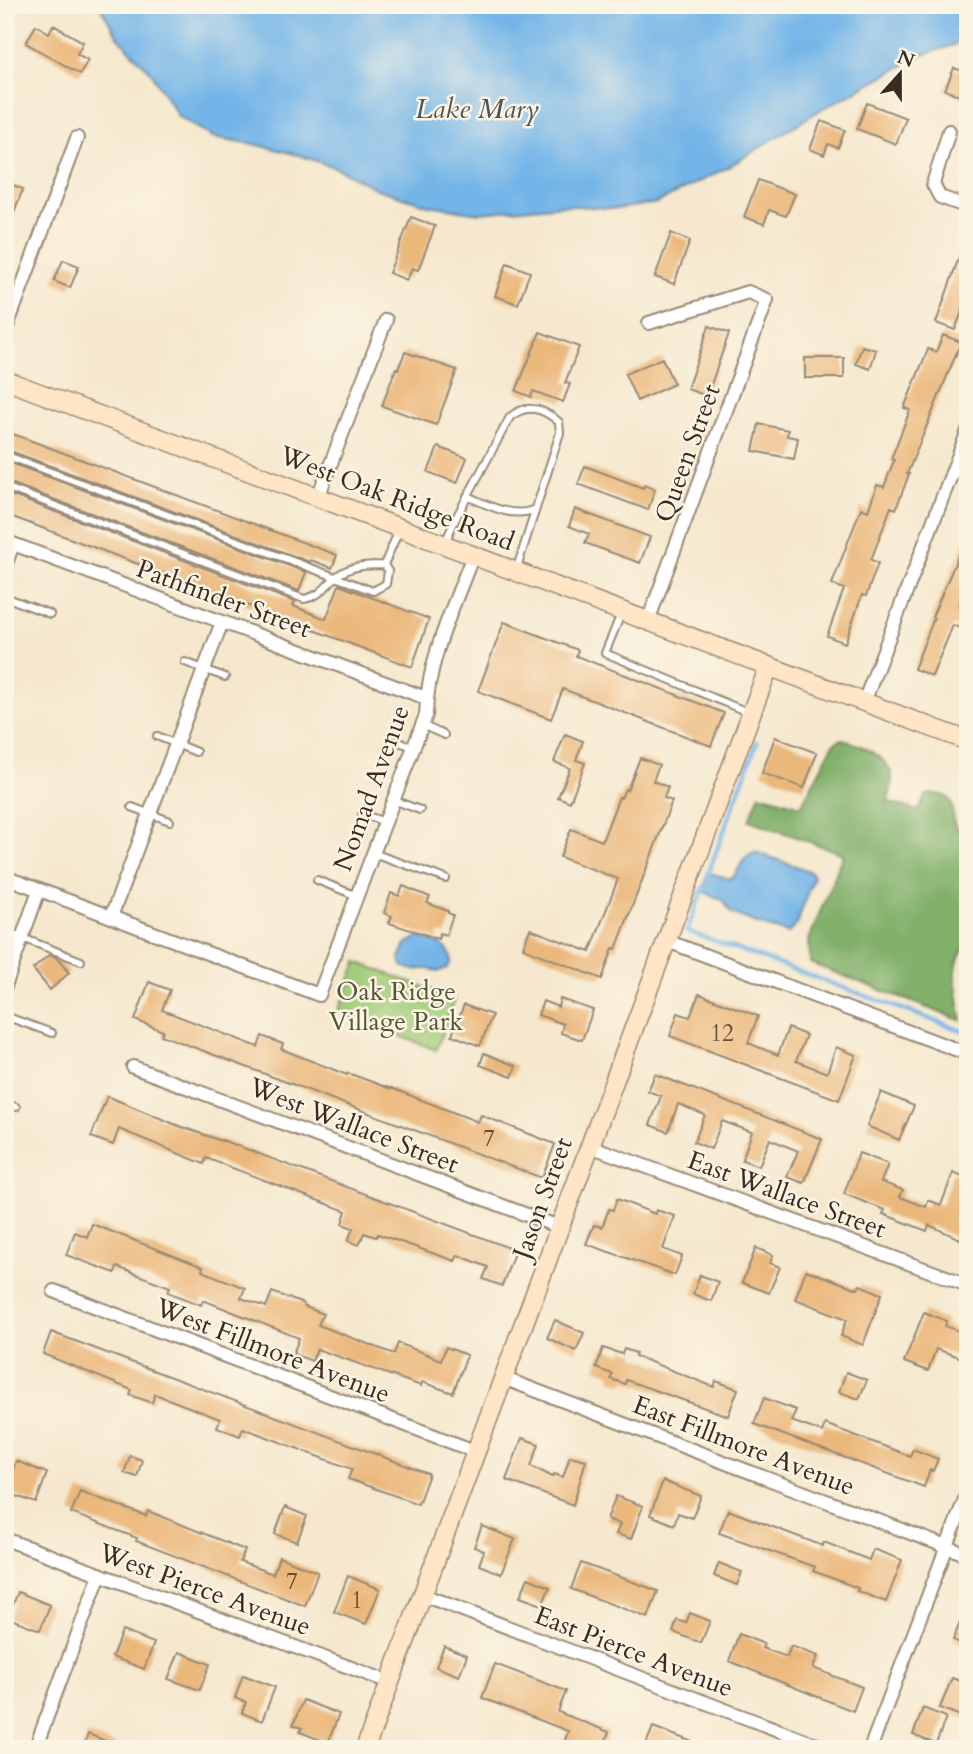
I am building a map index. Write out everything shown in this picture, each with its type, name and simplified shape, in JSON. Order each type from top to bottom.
[{"type":"street","points":[[948,131],[933,184],[940,197],[968,206]]},
{"type":"street","points":[[5,332],[76,138]]},
{"type":"street","name":"Queen Street","points":[[648,621],[767,300],[748,292],[649,323]]},
{"type":"street","points":[[318,497],[386,320]]},
{"type":"street","name":"West Oak Ridge Road","points":[[5,380],[968,741]]},
{"type":"street","points":[[864,702],[968,431]]},
{"type":"street","points":[[5,566],[9,543]]},
{"type":"street","name":"Pathfinder Street","points":[[9,543],[426,698]]},
{"type":"street","name":"Nomad Avenue","points":[[111,917],[319,995],[426,715],[426,698],[432,668],[473,555]]},
{"type":"street","points":[[5,877],[111,917],[222,622]]},
{"type":"street","name":"Jason Street","points":[[365,1749],[769,667]]},
{"type":"street","points":[[5,986],[39,890]]},
{"type":"street","points":[[667,941],[968,1055]]},
{"type":"street","name":"West Wallace Street","points":[[133,1067],[559,1227]]},
{"type":"street","name":"East Wallace Street","points":[[590,1146],[968,1285]]},
{"type":"street","name":"West Fillmore Avenue","points":[[54,1291],[477,1452]]},
{"type":"street","name":"East Fillmore Avenue","points":[[503,1378],[968,1555]]},
{"type":"street","points":[[870,1749],[968,1492]]},
{"type":"street","name":"West Pierce Avenue","points":[[5,1539],[389,1682]]},
{"type":"street","points":[[35,1749],[100,1574]]},
{"type":"street","name":"East Pierce Avenue","points":[[423,1595],[828,1749]]},
{"type":"lane","points":[[444,544],[510,417],[519,410],[538,408],[559,422],[560,433],[516,571]]},
{"type":"lane","points":[[5,455],[373,591],[386,584],[388,571],[384,565]]},
{"type":"lane","points":[[5,487],[304,599],[317,597],[342,571],[384,565]]},
{"type":"lane","points":[[467,496],[509,512],[523,514],[536,509]]},
{"type":"lane","points":[[384,565],[400,528]]},
{"type":"lane","points":[[5,597],[50,614]]},
{"type":"lane","points":[[622,611],[605,653],[751,713]]},
{"type":"lane","points":[[185,662],[225,677]]},
{"type":"lane","points":[[422,725],[444,735]]},
{"type":"lane","points":[[157,736],[196,751]]},
{"type":"lane","points":[[396,741],[414,747]]},
{"type":"lane","points":[[393,800],[420,810]]},
{"type":"lane","points":[[132,807],[170,821]]},
{"type":"lane","points":[[362,814],[385,822]]},
{"type":"lane","points":[[373,853],[446,879]]},
{"type":"lane","points":[[317,880],[357,896]]},
{"type":"lane","points":[[5,931],[81,961]]},
{"type":"lane","points":[[5,1016],[52,1033]]},
{"type":"lane","points":[[5,1103],[16,1107]]},
{"type":"green space","points":[[842,739],[873,753],[886,764],[892,780],[888,802],[918,811],[926,795],[935,794],[946,797],[951,804],[954,823],[967,842],[969,856],[968,944],[958,961],[956,971],[962,1021],[810,963],[809,940],[843,854],[749,820],[760,794],[801,806],[834,743]]},
{"type":"green space","name":"Oak Ridge Village Park","points":[[357,962],[455,999],[436,1050],[338,1012]]},
{"type":"water","name":"Lake Mary","points":[[99,5],[968,5],[968,40],[920,56],[822,109],[730,166],[657,203],[617,209],[563,205],[479,213],[429,205],[377,189],[337,168],[302,156],[213,137],[178,116],[151,72],[118,37]]},
{"type":"water","points":[[755,852],[804,869],[813,876],[797,924],[788,933],[732,913],[723,900],[702,891],[709,873],[731,879],[744,860]]},
{"type":"water","points":[[418,937],[438,943],[447,949],[451,956],[448,967],[438,971],[403,966],[400,958],[406,944]]},
{"type":"building","points":[[36,25],[49,33],[53,25],[83,42],[77,54],[88,60],[80,74],[26,43]]},
{"type":"building","points":[[954,68],[968,73],[968,99],[945,90]]},
{"type":"building","points":[[867,103],[906,118],[896,144],[857,129]]},
{"type":"building","points":[[821,121],[845,130],[838,148],[828,144],[824,155],[810,149]]},
{"type":"building","points":[[758,180],[795,194],[786,216],[769,210],[764,224],[744,217]]},
{"type":"building","points":[[5,182],[23,189],[6,232],[5,232]]},
{"type":"building","points":[[411,217],[435,226],[418,270],[412,268],[407,280],[389,273]]},
{"type":"building","points":[[671,233],[690,241],[674,284],[655,277]]},
{"type":"building","points":[[966,237],[968,295],[955,330],[936,323]]},
{"type":"building","points":[[63,260],[79,266],[70,288],[54,281]]},
{"type":"building","points":[[507,263],[530,272],[518,304],[495,296]]},
{"type":"building","points":[[709,326],[729,333],[707,396],[687,389]]},
{"type":"building","points":[[540,332],[579,347],[565,383],[570,384],[563,402],[533,391],[531,397],[516,391]]},
{"type":"building","points":[[943,335],[961,342],[907,474],[896,509],[891,507],[871,560],[878,563],[866,596],[862,595],[845,643],[827,636],[844,589],[832,584],[861,508],[868,511],[877,485],[884,487],[894,460],[891,459],[910,410],[904,408],[928,349],[936,352]]},
{"type":"building","points":[[862,346],[876,350],[870,369],[856,364]]},
{"type":"building","points":[[405,352],[457,370],[436,425],[382,406]]},
{"type":"building","points":[[662,358],[674,384],[637,401],[625,374]]},
{"type":"building","points":[[805,358],[844,358],[844,378],[805,378]]},
{"type":"building","points":[[759,424],[788,430],[787,436],[798,438],[794,459],[753,451]]},
{"type":"building","points":[[5,431],[337,555],[332,568],[5,449]]},
{"type":"building","points":[[438,447],[467,458],[457,483],[428,472]]},
{"type":"building","points":[[5,461],[306,572],[299,591],[5,481]]},
{"type":"building","points":[[585,466],[643,488],[644,485],[655,489],[648,510],[578,484]]},
{"type":"building","points":[[5,493],[295,602],[293,606],[326,619],[339,585],[429,619],[412,667],[5,514]]},
{"type":"building","points":[[575,509],[650,537],[640,563],[585,543],[589,534],[569,526]]},
{"type":"building","points":[[967,535],[968,583],[959,606],[968,610],[968,632],[953,625],[932,676],[914,669],[934,618],[932,617]]},
{"type":"building","points":[[504,622],[578,650],[576,656],[724,713],[711,746],[563,689],[551,719],[478,691]]},
{"type":"building","points":[[565,734],[583,741],[576,760],[585,763],[570,802],[558,797],[570,768],[554,762]]},
{"type":"building","points":[[775,737],[817,753],[804,788],[762,773]]},
{"type":"building","points":[[640,758],[659,765],[653,781],[668,787],[664,798],[672,801],[602,979],[523,948],[530,929],[590,952],[618,879],[560,857],[571,829],[602,841],[619,797],[627,790]]},
{"type":"building","points":[[403,886],[430,897],[427,903],[453,915],[446,935],[440,933],[438,939],[389,923],[392,916],[384,913],[391,893],[399,896]]},
{"type":"building","points":[[49,955],[56,957],[69,973],[50,990],[33,969]]},
{"type":"building","points":[[149,982],[170,990],[162,1010],[258,1047],[262,1036],[283,1044],[281,1049],[347,1075],[348,1073],[391,1088],[478,1122],[481,1115],[555,1144],[542,1178],[161,1035],[163,1031],[135,1020]]},
{"type":"building","points":[[699,994],[758,1016],[748,1043],[778,1055],[788,1028],[806,1035],[796,1061],[827,1073],[836,1047],[856,1055],[839,1100],[670,1036],[678,1013],[690,1017]]},
{"type":"building","points":[[560,999],[593,1010],[582,1040],[561,1033],[563,1024],[538,1015],[543,1001],[558,1007]]},
{"type":"building","points":[[464,1005],[492,1015],[480,1046],[452,1035]]},
{"type":"building","points":[[484,1053],[516,1066],[512,1077],[480,1065]]},
{"type":"building","points":[[655,1074],[822,1139],[804,1183],[787,1177],[798,1151],[770,1139],[759,1166],[742,1160],[752,1132],[722,1121],[711,1149],[694,1142],[705,1115],[678,1104],[668,1132],[650,1125],[661,1096],[648,1091]]},
{"type":"building","points":[[881,1092],[914,1106],[899,1140],[867,1126]]},
{"type":"building","points":[[107,1096],[179,1126],[515,1250],[502,1286],[483,1279],[488,1267],[458,1255],[455,1261],[378,1234],[376,1237],[364,1233],[359,1245],[348,1241],[353,1228],[342,1224],[346,1211],[206,1158],[204,1164],[119,1129],[113,1145],[91,1137]]},
{"type":"building","points":[[859,1153],[888,1164],[881,1182],[903,1190],[900,1197],[926,1207],[928,1200],[941,1205],[953,1173],[968,1179],[968,1232],[963,1232],[960,1239],[929,1225],[927,1231],[883,1214],[885,1210],[844,1194]]},
{"type":"building","points":[[617,1199],[655,1214],[656,1210],[675,1216],[663,1249],[682,1256],[675,1275],[586,1244],[594,1225],[602,1227],[609,1209],[613,1210]]},
{"type":"building","points":[[92,1224],[203,1267],[202,1271],[245,1288],[241,1298],[266,1307],[272,1292],[304,1304],[303,1306],[323,1314],[318,1325],[394,1354],[398,1343],[441,1360],[446,1347],[467,1355],[453,1393],[422,1382],[421,1386],[317,1349],[312,1361],[293,1354],[299,1338],[203,1300],[201,1305],[168,1292],[170,1287],[117,1267],[115,1273],[66,1255],[75,1232],[87,1237]]},
{"type":"building","points":[[756,1248],[773,1255],[770,1263],[780,1267],[769,1293],[742,1283]]},
{"type":"building","points":[[806,1270],[858,1289],[860,1285],[882,1294],[863,1345],[841,1336],[847,1319],[795,1299]]},
{"type":"building","points":[[700,1275],[718,1282],[711,1301],[693,1294]]},
{"type":"building","points":[[924,1312],[947,1321],[945,1326],[968,1334],[968,1360],[936,1349],[928,1371],[904,1362]]},
{"type":"building","points":[[555,1320],[584,1333],[576,1351],[547,1338]]},
{"type":"building","points":[[51,1332],[429,1474],[418,1504],[348,1479],[352,1469],[243,1428],[240,1436],[217,1427],[220,1419],[155,1394],[152,1403],[130,1395],[132,1390],[43,1354]]},
{"type":"building","points":[[603,1348],[622,1354],[624,1349],[636,1353],[635,1356],[714,1387],[716,1381],[738,1389],[728,1416],[626,1380],[625,1384],[611,1379],[612,1374],[596,1368]]},
{"type":"building","points":[[846,1372],[867,1380],[859,1399],[839,1392]]},
{"type":"building","points":[[764,1398],[796,1410],[791,1421],[822,1432],[825,1424],[910,1456],[913,1449],[938,1459],[933,1471],[930,1470],[924,1487],[754,1424]]},
{"type":"building","points":[[522,1438],[539,1444],[531,1466],[553,1477],[554,1474],[563,1477],[570,1456],[586,1460],[573,1505],[506,1480]]},
{"type":"building","points":[[130,1456],[142,1460],[137,1477],[124,1473]]},
{"type":"building","points":[[16,1461],[47,1473],[36,1503],[5,1492]]},
{"type":"building","points":[[663,1481],[701,1496],[692,1518],[678,1513],[674,1525],[650,1515]]},
{"type":"building","points":[[80,1491],[146,1516],[148,1511],[245,1550],[240,1562],[273,1574],[279,1557],[318,1572],[305,1606],[71,1513]]},
{"type":"building","points":[[616,1496],[643,1506],[631,1539],[616,1534],[620,1524],[607,1519]]},
{"type":"building","points":[[285,1507],[307,1516],[297,1542],[275,1534]]},
{"type":"building","points":[[728,1510],[823,1546],[824,1542],[869,1560],[873,1549],[902,1560],[886,1602],[813,1571],[815,1567],[719,1533]]},
{"type":"building","points":[[482,1526],[515,1539],[501,1574],[479,1565],[484,1551],[474,1547]]},
{"type":"building","points":[[581,1563],[658,1591],[648,1618],[571,1589]]},
{"type":"building","points":[[719,1563],[742,1572],[737,1585],[714,1576]]},
{"type":"building","points":[[348,1576],[380,1589],[366,1624],[334,1612]]},
{"type":"building","points":[[528,1578],[550,1587],[542,1605],[520,1597]]},
{"type":"building","points":[[18,1592],[50,1605],[40,1630],[8,1618]]},
{"type":"building","points":[[968,1605],[968,1646],[953,1640]]},
{"type":"building","points":[[690,1613],[710,1621],[701,1643],[673,1632],[677,1620],[686,1623]]},
{"type":"building","points":[[122,1631],[154,1643],[144,1669],[112,1657]]},
{"type":"building","points":[[739,1634],[764,1644],[762,1648],[787,1657],[791,1646],[818,1656],[813,1668],[862,1687],[853,1711],[729,1661]]},
{"type":"building","points":[[444,1646],[467,1655],[459,1676],[436,1667]]},
{"type":"building","points":[[179,1652],[210,1664],[200,1690],[168,1679]]},
{"type":"building","points":[[495,1664],[566,1691],[558,1712],[609,1732],[603,1749],[562,1749],[568,1731],[482,1698]]},
{"type":"building","points":[[243,1675],[275,1687],[262,1721],[242,1713],[246,1702],[235,1698]]},
{"type":"building","points":[[952,1678],[968,1684],[968,1719],[940,1708]]},
{"type":"building","points":[[303,1700],[339,1714],[328,1743],[300,1732],[302,1728],[293,1725]]},
{"type":"building","points":[[923,1708],[946,1717],[936,1744],[913,1735]]},
{"type":"building","points":[[653,1727],[708,1748],[708,1749],[644,1749]]},
{"type":"building","points":[[88,1734],[123,1748],[123,1749],[83,1749]]},
{"type":"waterway","points":[[706,879],[757,742]]},
{"type":"waterway","points":[[703,888],[687,931],[968,1033]]}]
